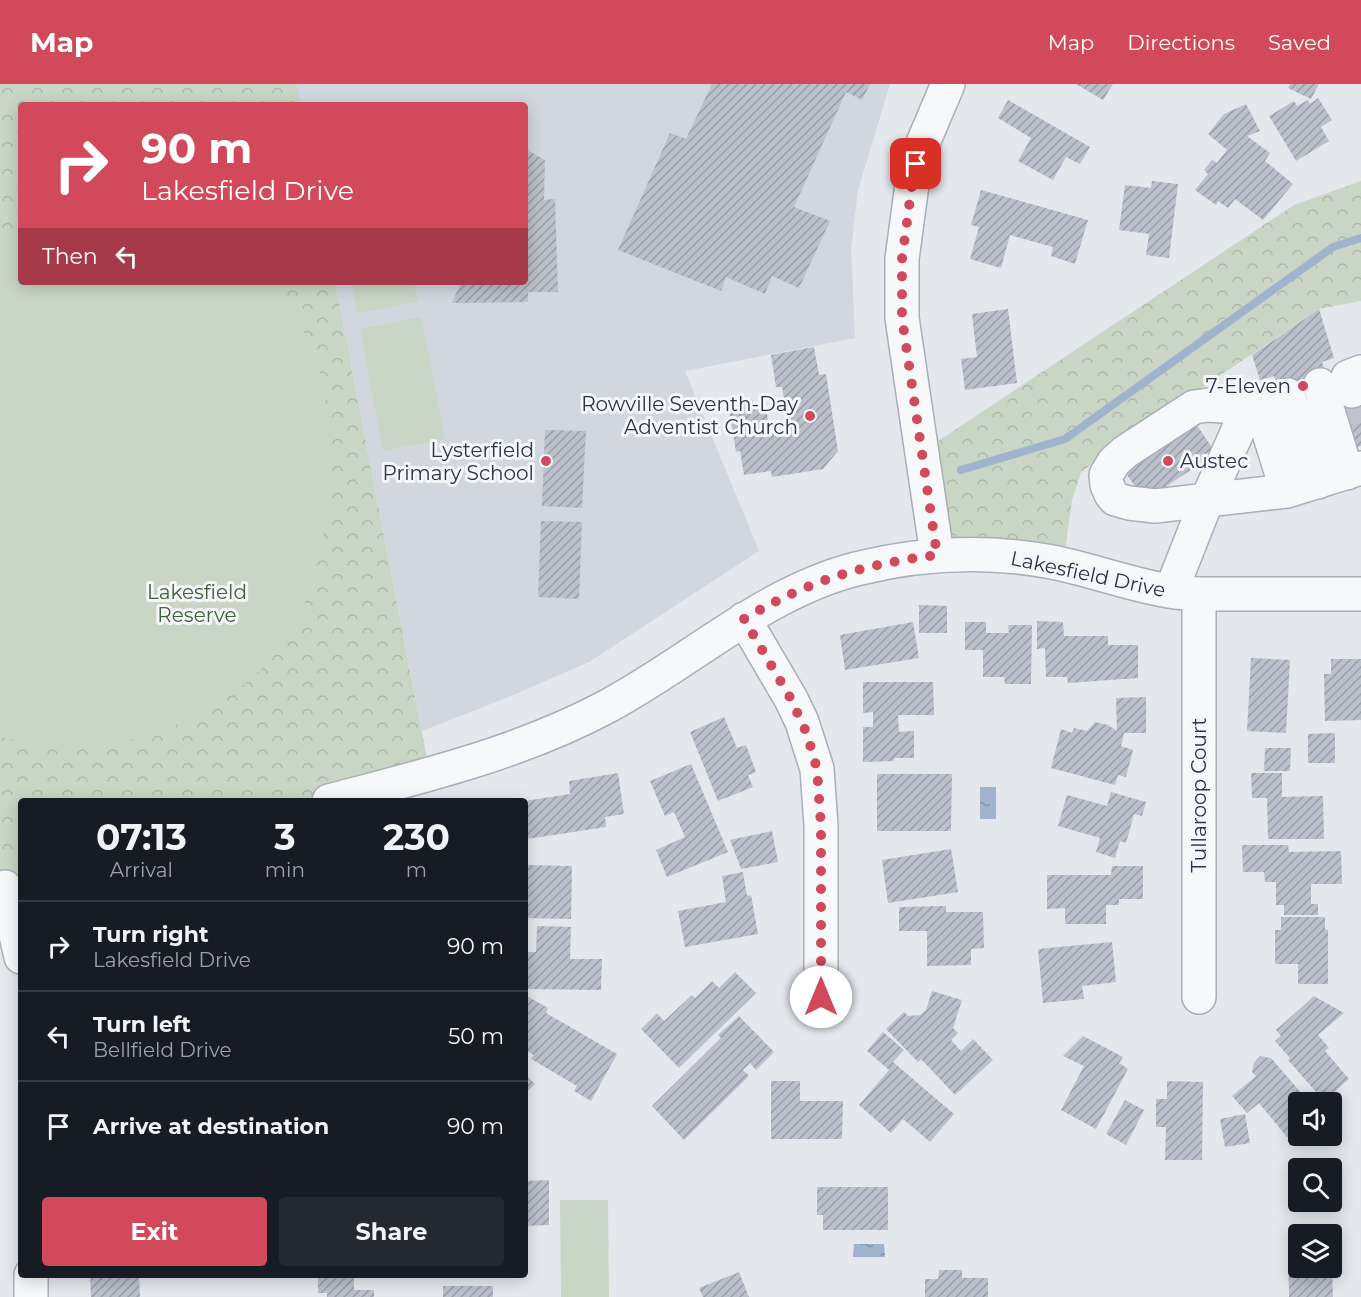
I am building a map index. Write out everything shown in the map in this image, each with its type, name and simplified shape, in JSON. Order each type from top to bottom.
[{"type":"street","points":[[937,555],[923,451],[905,345],[901,277],[905,228],[913,177],[920,150],[948,84]]},
{"type":"street","points":[[1320,385],[1328,479]]},
{"type":"street","points":[[1268,402],[1328,479]]},
{"type":"street","points":[[1268,402],[1194,407],[1125,452],[1114,462],[1107,471],[1107,485],[1111,494],[1121,501],[1155,506],[1207,500],[1328,479]]},
{"type":"street","points":[[1185,593],[1207,500],[1268,402]]},
{"type":"street","name":"Lakesfield Drive","points":[[352,798],[427,788],[560,730],[645,685],[744,619],[790,593],[856,569],[937,555],[1025,558],[1185,593],[1361,594]]},
{"type":"street","name":"Tullaroop Court","points":[[1185,593],[1199,997]]},
{"type":"street","points":[[744,619],[791,699],[805,730],[817,769],[821,826],[821,997]]},
{"type":"street","points":[[9,886],[18,939]]},
{"type":"street","points":[[31,1278],[31,1297]]},
{"type":"shaded area","name":"Lysterfield Primary School","points":[[297,84],[890,84],[858,190],[851,250],[855,338],[685,371],[759,551],[589,662],[422,731],[336,285],[528,285],[528,102],[300,102]]},
{"type":"green space","name":"Lakesfield Reserve","points":[[0,84],[297,84],[300,102],[18,102],[18,285],[336,285],[430,774],[340,798],[18,798],[18,884],[0,888]]},
{"type":"green space","points":[[1361,181],[1361,301],[1319,309],[1081,472],[1072,500],[1063,565],[937,555],[923,451],[1294,205]]},
{"type":"green space","name":"Lakesfield Reserve","points":[[18,228],[18,285],[268,285],[282,298],[299,323],[318,365],[325,399],[329,441],[329,502],[311,584],[293,628],[270,660],[226,698],[173,726],[145,736],[90,747],[0,737],[0,235]]},
{"type":"green space","points":[[352,285],[415,285],[418,302],[357,313]]},
{"type":"green space","points":[[421,317],[445,439],[383,451],[360,329]]},
{"type":"green space","points":[[560,1200],[608,1200],[609,1297],[561,1297]]},
{"type":"water","points":[[980,787],[996,787],[996,819],[980,819]]},
{"type":"water","points":[[854,1244],[884,1244],[885,1257],[853,1257]]},
{"type":"building","points":[[712,84],[870,84],[862,100],[846,92],[794,207],[830,221],[799,288],[772,276],[765,294],[726,277],[721,291],[618,250],[670,133],[686,139]]},
{"type":"building","points":[[1076,84],[1113,84],[1103,100]]},
{"type":"building","points":[[1290,84],[1319,84],[1311,99],[1288,88]]},
{"type":"building","points":[[1318,98],[1332,120],[1321,127],[1329,141],[1296,161],[1269,116],[1294,101],[1297,106],[1308,100],[1310,104]]},
{"type":"building","points":[[1008,100],[1090,147],[1080,164],[1066,157],[1053,180],[1018,161],[1031,138],[998,118]]},
{"type":"building","points":[[1246,104],[1260,131],[1247,136],[1270,153],[1265,161],[1293,184],[1263,220],[1235,199],[1228,208],[1218,201],[1216,205],[1195,190],[1208,174],[1204,170],[1212,160],[1217,163],[1227,150],[1208,134],[1224,114]]},
{"type":"building","points":[[528,151],[545,160],[544,200],[555,199],[558,292],[528,292],[528,302],[452,303],[460,285],[528,285]]},
{"type":"building","points":[[1152,181],[1178,184],[1169,258],[1146,255],[1149,234],[1119,230],[1125,185],[1151,188]]},
{"type":"building","points":[[981,190],[1088,220],[1075,264],[1051,256],[1053,247],[1010,235],[1001,268],[970,259],[979,227],[971,225]]},
{"type":"building","points":[[1008,309],[1017,383],[965,390],[961,359],[977,357],[972,314]]},
{"type":"building","name":"7-Eleven","points":[[1319,309],[1334,358],[1322,362],[1334,401],[1361,402],[1361,446],[1275,473],[1285,416],[1274,376],[1260,380],[1252,355]]},
{"type":"building","name":"Rowville Seventh-Day Adventist Church","points":[[814,347],[819,375],[826,374],[838,451],[823,469],[772,477],[771,471],[744,475],[740,451],[736,452],[728,403],[752,399],[753,404],[765,402],[770,431],[789,428],[782,387],[776,387],[771,355]]},
{"type":"building","name":"Austec","points":[[1196,424],[1213,449],[1203,456],[1206,460],[1153,495],[1142,496],[1125,472],[1133,467],[1131,463]]},
{"type":"building","points":[[545,430],[586,431],[582,508],[542,506]]},
{"type":"building","points":[[541,521],[582,522],[579,599],[538,597]]},
{"type":"building","points":[[919,605],[947,606],[947,633],[919,633]]},
{"type":"building","points":[[1037,621],[1063,622],[1064,636],[1108,636],[1108,645],[1138,645],[1138,678],[1068,683],[1067,677],[1046,677],[1045,648],[1037,649]]},
{"type":"building","points":[[913,622],[919,658],[845,670],[840,635]]},
{"type":"building","points":[[965,622],[986,622],[986,633],[1009,633],[1008,625],[1032,625],[1031,684],[1005,684],[1004,677],[983,677],[983,650],[965,650]]},
{"type":"building","points":[[1251,658],[1290,660],[1286,733],[1247,731]]},
{"type":"building","points":[[1331,659],[1361,659],[1361,720],[1325,721],[1324,674],[1331,674]]},
{"type":"building","points":[[863,682],[933,682],[934,715],[898,715],[899,732],[914,731],[914,758],[863,762],[863,727],[873,727],[873,712],[863,713]]},
{"type":"building","points":[[1146,697],[1146,733],[1124,733],[1121,746],[1133,750],[1126,777],[1118,775],[1115,785],[1051,768],[1061,729],[1072,733],[1074,728],[1087,731],[1095,722],[1108,725],[1117,731],[1116,698]]},
{"type":"building","points":[[724,717],[737,748],[746,745],[756,772],[748,775],[753,787],[718,801],[690,732]]},
{"type":"building","points":[[1335,733],[1335,763],[1308,763],[1308,734]]},
{"type":"building","points":[[1265,748],[1291,748],[1290,771],[1264,771]]},
{"type":"building","points":[[691,764],[728,852],[667,877],[656,850],[685,837],[674,812],[665,816],[650,781]]},
{"type":"building","points":[[618,773],[624,814],[605,817],[606,827],[528,839],[528,801],[570,794],[569,781]]},
{"type":"building","points":[[1251,773],[1282,773],[1282,797],[1323,796],[1324,839],[1268,839],[1267,798],[1252,798]]},
{"type":"building","points":[[877,774],[952,774],[951,831],[877,831]]},
{"type":"building","points":[[1111,792],[1146,802],[1142,816],[1134,814],[1126,843],[1120,841],[1115,858],[1096,852],[1100,838],[1058,826],[1067,795],[1107,806]]},
{"type":"building","points":[[772,831],[778,862],[741,869],[730,840]]},
{"type":"building","points":[[1242,845],[1288,845],[1289,852],[1341,851],[1342,884],[1311,884],[1311,904],[1318,904],[1318,915],[1284,915],[1284,905],[1276,905],[1276,882],[1265,882],[1264,872],[1243,872]]},
{"type":"building","points":[[951,849],[958,892],[888,903],[882,860]]},
{"type":"building","points":[[528,865],[572,866],[571,919],[528,918]]},
{"type":"building","points":[[1112,866],[1143,866],[1143,899],[1119,899],[1119,905],[1106,905],[1106,924],[1065,924],[1065,908],[1047,909],[1047,875],[1111,875]]},
{"type":"building","points":[[743,872],[747,896],[751,895],[758,934],[685,947],[678,911],[726,902],[722,876]]},
{"type":"building","points":[[946,906],[946,912],[983,912],[984,948],[971,949],[971,965],[927,966],[927,931],[899,931],[899,907]]},
{"type":"building","points":[[1281,917],[1325,917],[1325,929],[1328,930],[1328,984],[1298,984],[1298,964],[1275,964],[1275,930],[1281,930]]},
{"type":"building","points":[[537,926],[571,927],[570,959],[602,959],[601,990],[528,989],[528,952],[536,952]]},
{"type":"building","points":[[1112,942],[1116,982],[1082,986],[1084,999],[1043,1003],[1038,949]]},
{"type":"building","points":[[735,972],[756,993],[679,1068],[641,1029],[657,1013],[664,1021],[692,995],[695,998],[712,981],[719,988]]},
{"type":"building","points":[[932,991],[962,1000],[953,1028],[958,1033],[951,1040],[961,1051],[973,1039],[993,1060],[955,1095],[921,1059],[918,1062],[886,1029],[904,1012],[908,1016],[920,1015],[926,1010]]},
{"type":"building","points":[[1314,996],[1344,1013],[1318,1035],[1329,1048],[1325,1051],[1349,1079],[1334,1092],[1316,1092],[1275,1041],[1281,1036],[1276,1030]]},
{"type":"building","points":[[528,997],[548,1008],[546,1013],[617,1054],[591,1101],[574,1091],[577,1086],[531,1059],[534,1055],[528,1052]]},
{"type":"building","points":[[739,1016],[774,1052],[756,1070],[750,1063],[743,1070],[749,1076],[684,1140],[652,1106],[721,1038],[718,1035]]},
{"type":"building","points":[[883,1032],[904,1050],[893,1062],[954,1114],[930,1142],[903,1119],[891,1133],[859,1105],[889,1070],[867,1051]]},
{"type":"building","points":[[1083,1036],[1123,1057],[1119,1063],[1128,1069],[1096,1129],[1061,1110],[1084,1066],[1063,1056]]},
{"type":"building","points":[[1260,1056],[1271,1058],[1300,1092],[1288,1092],[1287,1137],[1259,1103],[1247,1113],[1232,1096],[1256,1076],[1252,1072],[1254,1063]]},
{"type":"building","points":[[528,1077],[535,1084],[528,1091]]},
{"type":"building","points":[[771,1081],[800,1081],[800,1101],[843,1101],[842,1139],[771,1139]]},
{"type":"building","points":[[1167,1081],[1203,1082],[1202,1160],[1165,1160],[1166,1127],[1156,1127],[1156,1099],[1167,1099]]},
{"type":"building","points":[[1125,1100],[1144,1110],[1126,1145],[1106,1134]]},
{"type":"building","points":[[1245,1114],[1250,1143],[1225,1147],[1220,1119]]},
{"type":"building","points":[[549,1180],[549,1225],[528,1226],[528,1181]]},
{"type":"building","points":[[817,1187],[888,1187],[888,1230],[823,1230],[823,1215],[817,1215]]},
{"type":"building","points":[[939,1270],[962,1270],[962,1278],[988,1278],[988,1297],[925,1297],[925,1279],[938,1279]]},
{"type":"building","points":[[739,1272],[749,1297],[703,1297],[699,1288]]},
{"type":"building","points":[[90,1278],[139,1278],[140,1297],[91,1297]]},
{"type":"building","points":[[318,1278],[354,1278],[354,1290],[374,1290],[374,1297],[327,1297],[327,1293],[318,1293]]},
{"type":"building","points":[[1289,1278],[1332,1278],[1333,1297],[1289,1297]]},
{"type":"building","points":[[443,1286],[493,1286],[493,1297],[443,1297]]},
{"type":"waterway","points":[[961,470],[1065,439],[1333,247],[1361,238]]},
{"type":"tunnel","points":[[1352,391],[1361,422]]},
{"type":"place","name":"7-Eleven","points":[[1303,386]]},
{"type":"place","name":"Rowville Seventh-Day Adventist Church","points":[[810,416]]},
{"type":"place","name":"Lysterfield Primary School","points":[[546,461]]},
{"type":"place","name":"Austec","points":[[1168,461]]},
{"type":"route","points":[[821,997],[821,826],[817,769],[807,734],[791,699],[744,619],[790,593],[843,573],[937,555],[902,318],[902,259],[916,164]]}]
